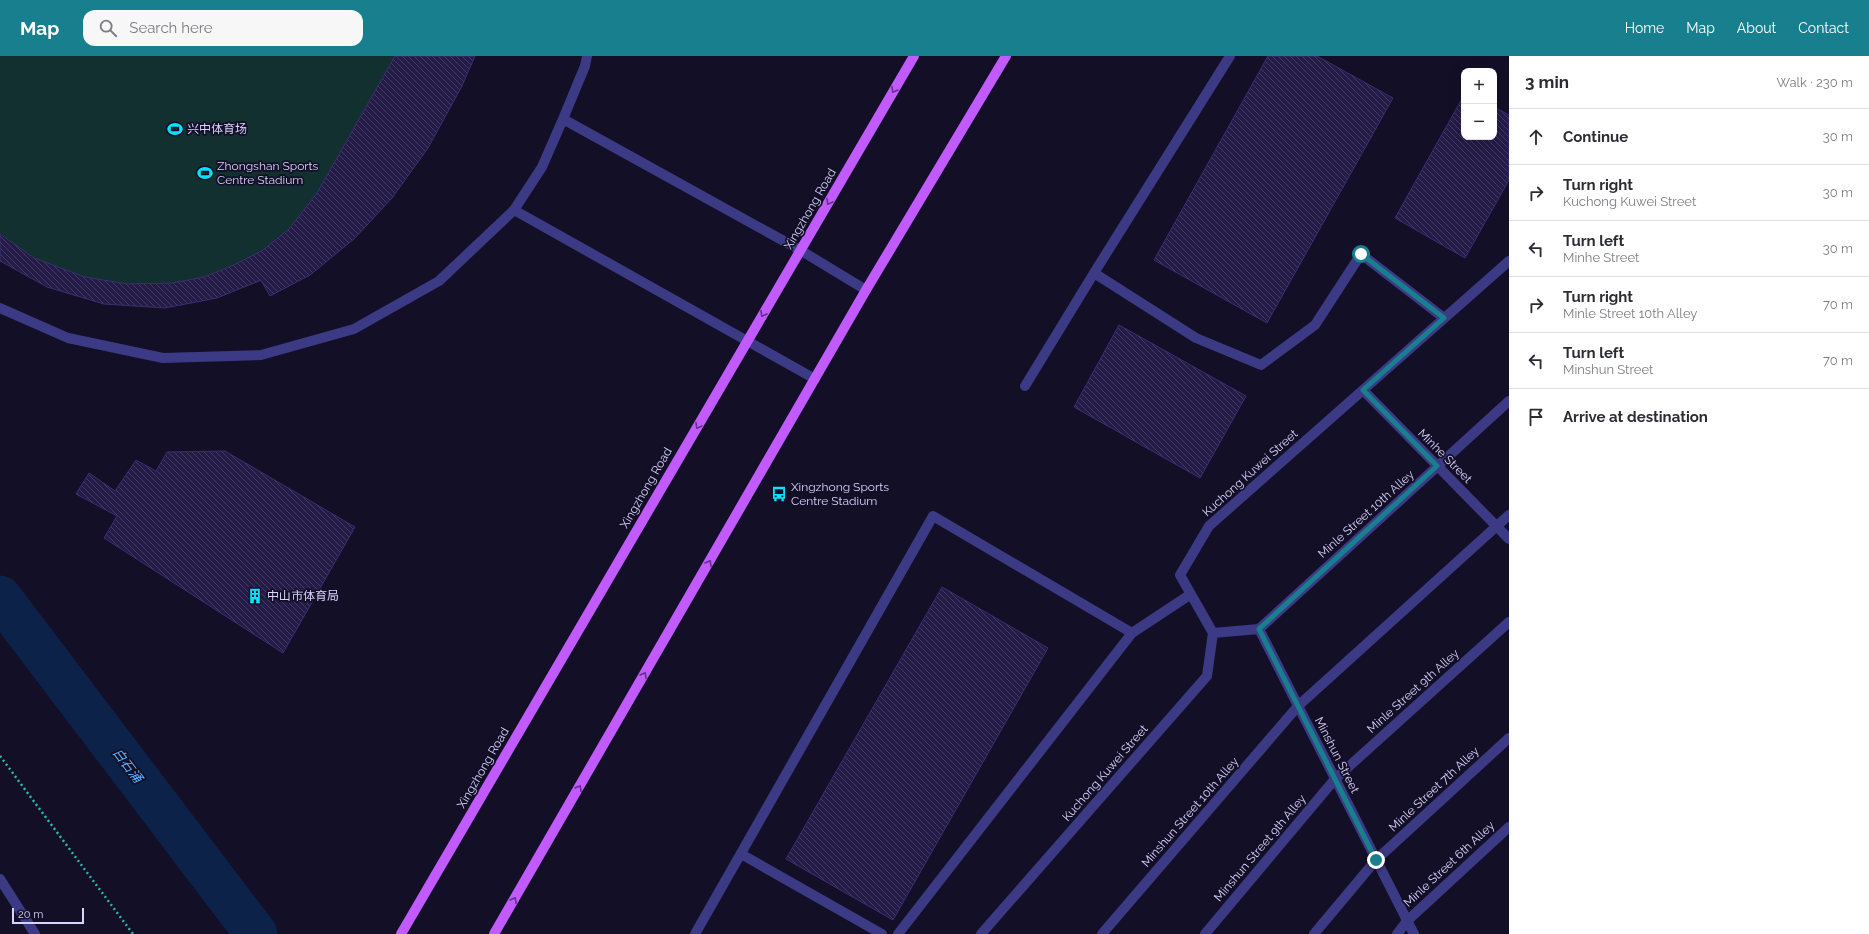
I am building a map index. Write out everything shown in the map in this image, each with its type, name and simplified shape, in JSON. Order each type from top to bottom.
[{"type":"main road","name":"Xingzhong Road","points":[[401,934],[914,56]]},
{"type":"main road","points":[[494,934],[866,290],[1006,56]]},
{"type":"street","points":[[0,308],[68,338],[163,358],[261,355],[354,329],[439,281],[514,210],[542,167],[585,66],[587,56]]},
{"type":"street","points":[[1025,386],[1230,56]]},
{"type":"street","points":[[563,119],[800,250],[866,290]]},
{"type":"street","points":[[514,210],[815,379]]},
{"type":"street","points":[[1094,273],[1196,338],[1261,365],[1316,325],[1361,254],[1444,318]]},
{"type":"street","name":"Kuchong Kuwei Street","points":[[981,934],[1207,676],[1213,633],[1180,575],[1209,526],[1509,261]]},
{"type":"street","name":"Minhe Street","points":[[1363,390],[1509,539]]},
{"type":"street","name":"Minle Street 10th Alley","points":[[1259,629],[1509,401]]},
{"type":"street","name":"Minshun Street 10th Alley","points":[[1102,934],[1298,706],[1509,515]]},
{"type":"street","points":[[695,934],[933,516],[1132,633]]},
{"type":"street","points":[[898,934],[1132,633],[1191,594]]},
{"type":"street","name":"Minle Street 9th Alley","points":[[1335,779],[1509,622]]},
{"type":"street","points":[[1213,633],[1259,629]]},
{"type":"street","name":"Minshun Street","points":[[1259,629],[1414,934]]},
{"type":"street","name":"Minle Street 7th Alley","points":[[1314,934],[1376,860],[1509,738]]},
{"type":"street","name":"Minshun Street 9th Alley","points":[[1205,934],[1335,779]]},
{"type":"street","name":"Minle Street 6th Alley","points":[[1397,934],[1407,921],[1509,827]]},
{"type":"street","points":[[741,854],[882,934]]},
{"type":"street","points":[[0,879],[35,934]]},
{"type":"path","points":[[0,756],[133,934]]},
{"type":"green space","name":"Zhongshan Sports Centre Stadium","points":[[0,56],[475,56],[428,148],[392,198],[354,239],[310,275],[270,296],[261,281],[217,298],[165,308],[104,304],[47,287],[0,261]]},
{"type":"building","points":[[395,56],[475,56],[462,86],[428,148],[392,198],[354,239],[310,275],[270,296],[261,280],[217,298],[165,308],[104,304],[47,287],[0,261],[0,234],[34,258],[85,277],[128,284],[172,283],[204,277],[234,265],[263,250],[289,229],[317,193]]},
{"type":"building","points":[[1268,56],[1317,56],[1393,98],[1267,323],[1154,260]]},
{"type":"building","points":[[1461,100],[1461,140],[1497,140],[1497,109],[1509,115],[1509,180],[1465,258],[1395,218]]},
{"type":"building","points":[[1119,325],[1246,396],[1200,478],[1074,407]]},
{"type":"building","name":"中山市体育局","points":[[225,451],[355,527],[283,653],[104,538],[117,516],[76,494],[89,473],[115,491],[136,460],[156,471],[167,452]]},
{"type":"building","points":[[942,587],[1048,648],[893,920],[786,859]]},
{"type":"waterway","name":"白石涌","points":[[0,597],[256,934]]},
{"type":"place","name":"兴中体育场","points":[[175,129]]},
{"type":"place","name":"Zhongshan Sports Centre Stadium","points":[[205,173]]},
{"type":"place","name":"Xingzhong Sports Centre Stadium","points":[[779,494]]},
{"type":"place","name":"中山市体育局","points":[[255,596]]},
{"type":"route","points":[[1361,254],[1444,318],[1363,390],[1437,466],[1259,629],[1376,860]]}]
